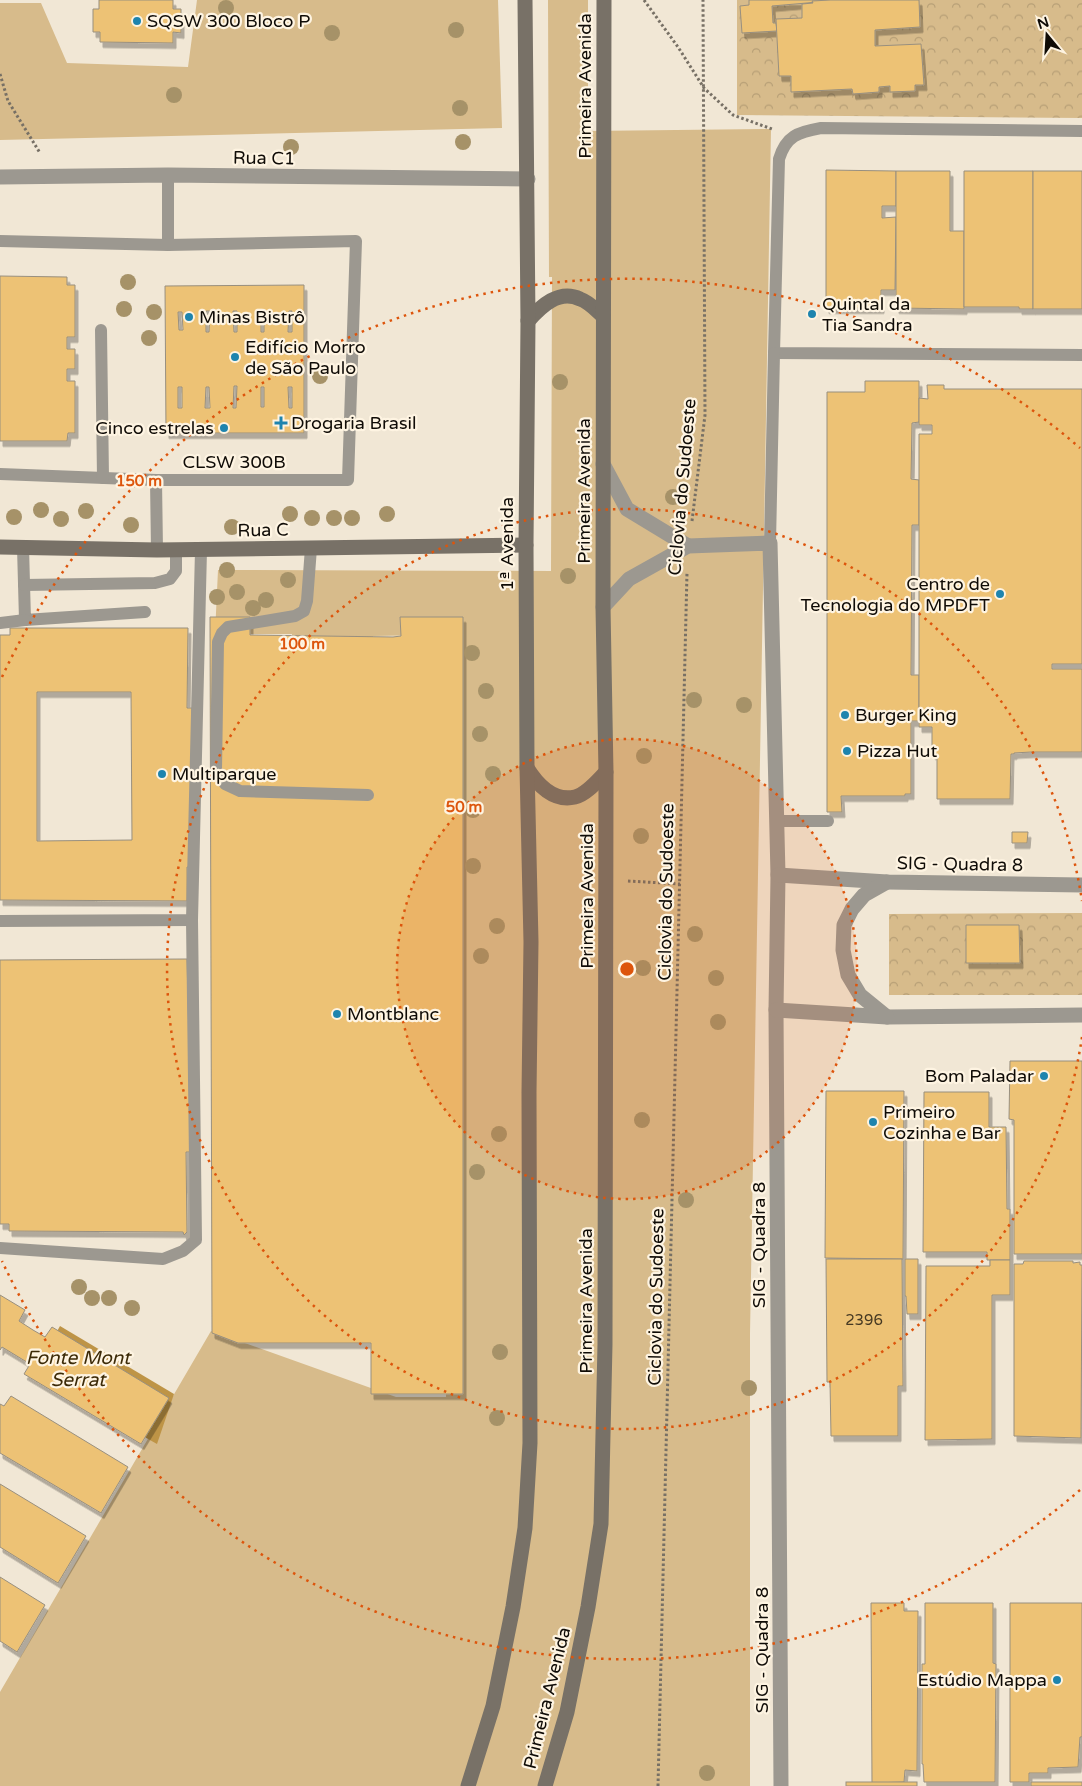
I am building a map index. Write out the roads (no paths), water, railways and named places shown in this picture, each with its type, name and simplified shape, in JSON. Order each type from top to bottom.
[{"type":"main road","points":[[526,0],[528,321]]},
{"type":"main road","name":"Primeira Avenida","points":[[545,1786],[567,1712],[588,1606],[601,1524],[605,1344],[604,0]]},
{"type":"main road","points":[[528,321],[542,305],[555,298],[569,296],[580,298],[603,316]]},
{"type":"main road","name":"1ª Avenida","points":[[526,768],[528,321]]},
{"type":"main road","name":"Rua C","points":[[0,547],[201,550],[526,545]]},
{"type":"main road","points":[[526,768],[536,782],[547,791],[561,796],[575,797],[590,788],[606,772]]},
{"type":"main road","points":[[468,1786],[493,1706],[514,1607],[525,1528],[530,1443],[531,942],[526,768]]},
{"type":"street","name":"Rua C1","points":[[0,177],[168,175],[528,179]]},
{"type":"street","points":[[603,464],[627,509],[688,546]]},
{"type":"street","points":[[603,607],[629,579],[688,546],[770,543]]},
{"type":"street","name":"SIG - Quadra 8","points":[[770,543],[778,876],[776,1010],[781,1786]]},
{"type":"street","name":"SIG - Quadra 8","points":[[778,876],[887,882],[1082,885]]},
{"type":"street","points":[[887,882],[864,895],[852,909],[844,925],[843,950],[848,975],[860,995],[887,1017]]},
{"type":"street","points":[[776,1010],[887,1017],[1082,1015]]},
{"type":"lane","points":[[770,543],[779,159],[783,147],[794,136],[821,128],[1082,131]]},
{"type":"lane","points":[[0,241],[168,245],[168,175]]},
{"type":"lane","name":"CLSW 300B","points":[[0,474],[156,480],[348,480],[356,241],[168,245]]},
{"type":"lane","points":[[101,330],[103,478]]},
{"type":"lane","points":[[774,353],[1082,355]]},
{"type":"lane","points":[[156,480],[157,550]]},
{"type":"lane","points":[[23,547],[24,620]]},
{"type":"lane","points":[[311,548],[307,601],[304,611],[295,616],[228,627],[222,633],[218,642],[216,770],[225,784],[240,791],[368,794]]},
{"type":"lane","points":[[24,584],[156,583],[170,579],[176,571],[176,550]]},
{"type":"lane","points":[[0,1248],[163,1259],[183,1250],[196,1240],[192,920],[201,550]]},
{"type":"lane","points":[[0,623],[145,612]]},
{"type":"lane","points":[[777,821],[828,821]]},
{"type":"lane","points":[[0,921],[192,920]]},
{"type":"water","name":"Fonte Mont Serrat","points":[[60,1326],[174,1394],[157,1444],[33,1374]]},
{"type":"place","name":"SQSW 300 Bloco P","points":[[137,21]]},
{"type":"place","name":"Quintal da Tia Sandra","points":[[812,314]]},
{"type":"place","name":"Minas Bistrô","points":[[189,317]]},
{"type":"place","name":"Edifício Morro de São Paulo","points":[[235,357]]},
{"type":"place","name":"Drogaria Brasil","points":[[281,423]]},
{"type":"place","name":"Cinco estrelas","points":[[224,428]]},
{"type":"place","name":"Centro de Tecnologia do MPDFT","points":[[1000,594]]},
{"type":"place","name":"Burger King","points":[[845,715]]},
{"type":"place","name":"Pizza Hut","points":[[847,751]]},
{"type":"place","name":"Multiparque","points":[[162,774]]},
{"type":"place","name":"Montblanc","points":[[337,1014]]},
{"type":"place","name":"Bom Paladar","points":[[1044,1076]]},
{"type":"place","name":"Primeiro Cozinha e Bar","points":[[873,1122]]},
{"type":"place","name":"Estúdio Mappa","points":[[1057,1680]]}]
